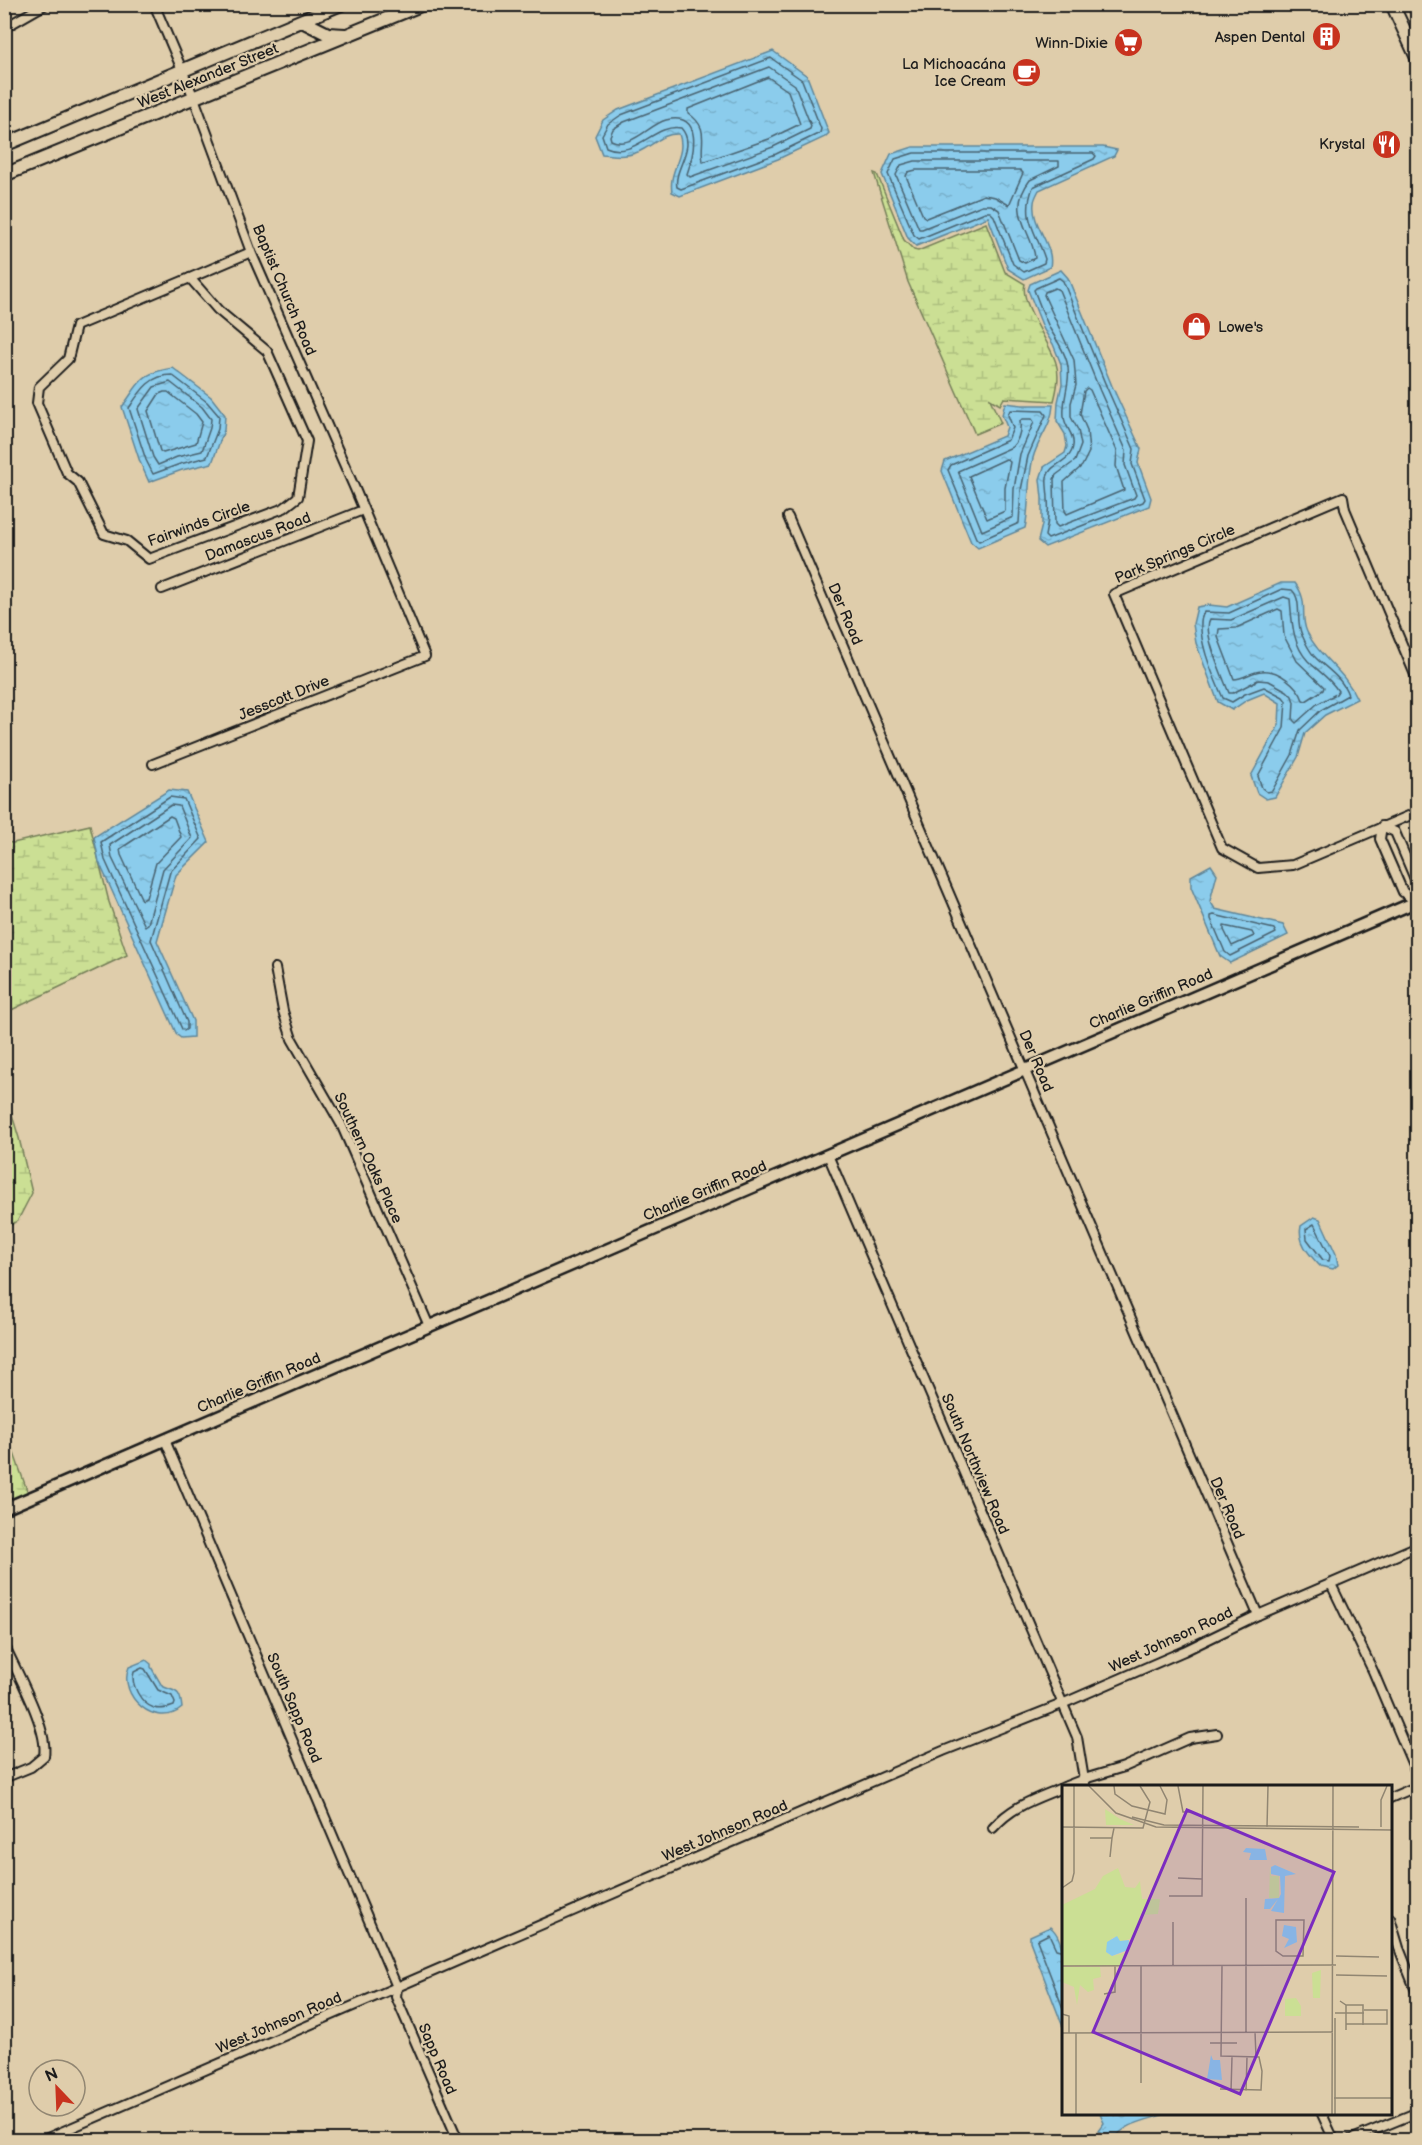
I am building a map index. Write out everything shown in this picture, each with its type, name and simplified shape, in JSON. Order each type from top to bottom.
[{"type":"main road","name":"West Alexander Street","points":[[4,145],[341,4]]},
{"type":"main road","name":"West Alexander Street","points":[[4,175],[423,4]]},
{"type":"main road","points":[[1392,4],[1418,60]]},
{"type":"main road","points":[[302,21],[328,34],[348,36]]},
{"type":"street","points":[[4,28],[46,4]]},
{"type":"street","name":"Baptist Church Road","points":[[154,4],[195,98],[251,252],[425,656]]},
{"type":"street","name":"Fairwinds Circle","points":[[190,278],[218,310],[267,351],[307,441],[298,497],[284,508],[149,559],[127,541],[104,534],[78,482],[67,473],[37,403],[39,387],[68,358],[76,326],[251,252]]},
{"type":"street","name":"Park Springs Circle","points":[[1418,682],[1342,497],[1114,594],[1221,848],[1258,868],[1293,865],[1418,812]]},
{"type":"street","name":"Damascus Road","points":[[162,589],[363,510]]},
{"type":"street","name":"Der Road","points":[[788,517],[1258,1615]]},
{"type":"street","name":"Jesscott Drive","points":[[153,764],[425,656]]},
{"type":"street","points":[[1382,826],[1395,832],[1417,884],[1417,902],[1403,892],[1380,839],[1382,826]]},
{"type":"street","name":"Charlie Griffin Road","points":[[4,1509],[1417,902]]},
{"type":"street","name":"Southern Oaks Place","points":[[275,968],[283,1011],[292,1039],[341,1124],[429,1326]]},
{"type":"street","name":"South Northview Road","points":[[828,1155],[1077,1737],[1085,1783]]},
{"type":"street","name":"South Sapp Road","points":[[165,1440],[397,1987]]},
{"type":"street","name":"West Johnson Road","points":[[43,2140],[943,1751],[1184,1652],[1258,1615],[1418,1546]]},
{"type":"street","points":[[1331,1584],[1373,1671],[1418,1777]]},
{"type":"street","points":[[4,1644],[41,1727],[46,1745],[44,1756],[31,1767],[4,1778]]},
{"type":"street","points":[[1085,1783],[1191,1738],[1217,1734]]},
{"type":"street","points":[[1392,1797],[1418,1786]]},
{"type":"street","points":[[993,1828],[1005,1815],[1017,1807],[1062,1788]]},
{"type":"street","points":[[1392,1925],[1418,1996]]},
{"type":"street","name":"Sapp Road","points":[[397,1987],[396,1997],[458,2140]]},
{"type":"street","points":[[1350,2140],[1418,2112]]},
{"type":"street","points":[[1322,2115],[1334,2140]]},
{"type":"green space","points":[[874,173],[877,174],[904,240],[914,250],[918,251],[986,223],[1005,272],[1025,284],[1024,292],[1031,312],[1053,355],[1058,378],[1054,401],[1004,398],[1000,405],[990,399],[1001,423],[975,434],[908,282]]},
{"type":"green space","points":[[90,825],[109,902],[127,955],[5,1013],[5,842],[13,843]]},
{"type":"green space","points":[[5,1092],[32,1193],[18,1220],[5,1229]]},
{"type":"green space","points":[[4,1425],[28,1493],[4,1503]]},
{"type":"water","points":[[773,51],[807,76],[829,133],[825,137],[778,159],[680,196],[672,192],[671,184],[681,149],[679,134],[665,136],[629,155],[602,154],[595,136],[603,120],[618,110]]},
{"type":"water","points":[[913,147],[1103,147],[1117,150],[1114,156],[1039,190],[1034,200],[1034,211],[1049,251],[1050,267],[1024,279],[1008,269],[988,217],[916,246],[908,238],[882,174],[891,154]]},
{"type":"water","points":[[1061,270],[1068,278],[1112,386],[1141,449],[1138,463],[1151,498],[1149,506],[1045,547],[1038,541],[1042,525],[1040,479],[1044,467],[1065,453],[1067,446],[1065,434],[1057,421],[1062,384],[1061,364],[1028,290],[1030,284]]},
{"type":"water","points":[[173,368],[211,397],[225,415],[224,430],[212,463],[182,470],[149,482],[122,407],[147,376]]},
{"type":"water","points":[[1005,403],[1053,405],[1050,419],[1033,458],[1025,528],[978,548],[971,542],[942,471],[945,461],[1004,436],[1007,427],[1002,415]]},
{"type":"water","points":[[1281,583],[1295,583],[1302,597],[1307,632],[1318,650],[1346,680],[1357,699],[1325,715],[1305,733],[1298,757],[1275,797],[1266,799],[1257,793],[1251,776],[1279,725],[1280,703],[1264,693],[1232,710],[1218,702],[1196,643],[1193,624],[1197,607],[1209,605],[1227,607]]},
{"type":"water","points":[[169,790],[187,792],[209,842],[176,875],[157,941],[193,1021],[193,1037],[181,1038],[177,1035],[99,862],[94,837]]},
{"type":"water","points":[[1211,865],[1217,874],[1210,901],[1215,909],[1283,925],[1288,935],[1230,963],[1220,956],[1191,887],[1191,876]]},
{"type":"water","points":[[1314,1217],[1320,1219],[1336,1254],[1338,1265],[1333,1269],[1320,1266],[1303,1243],[1301,1226]]},
{"type":"water","points":[[146,1660],[151,1664],[162,1686],[178,1694],[182,1708],[172,1714],[161,1715],[141,1707],[134,1699],[127,1678],[129,1667]]},
{"type":"water","points":[[1050,1927],[1057,1934],[1061,1945],[1062,2024],[1030,1941],[1030,1936]]},
{"type":"water","points":[[1100,2115],[1161,2115],[1129,2126],[1114,2140],[1098,2131],[1104,2123]]},
{"type":"place","name":"Aspen Dental","points":[[1326,37]]},
{"type":"place","name":"Winn-Dixie","points":[[1129,43]]},
{"type":"place","name":"La Michoacána Ice Cream","points":[[1027,73]]},
{"type":"place","name":"Krystal","points":[[1386,144]]},
{"type":"place","name":"Lowe's","points":[[1197,327]]}]
